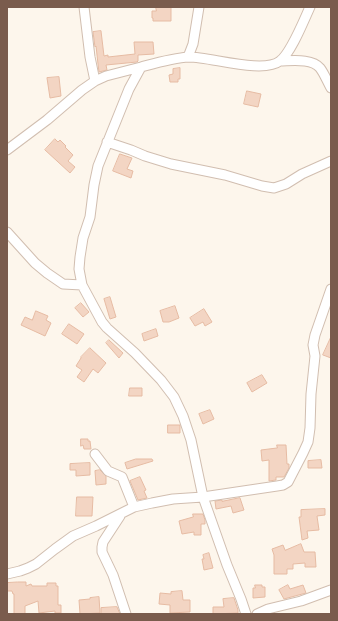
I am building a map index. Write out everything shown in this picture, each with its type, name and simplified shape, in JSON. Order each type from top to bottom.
[{"type":"street","points":[[84,7],[90,57],[95,81]]},
{"type":"street","points":[[188,58],[199,7]]},
{"type":"street","points":[[7,150],[82,90],[95,81],[106,76],[164,61],[188,58],[203,58],[245,65],[266,66],[274,64],[280,61],[288,52],[310,7]]},
{"type":"street","points":[[280,61],[314,63],[319,67],[331,88]]},
{"type":"street","points":[[141,67],[129,89],[98,166],[90,217],[83,238],[79,270],[82,285],[102,322],[161,380],[174,397],[184,416],[191,440],[203,497],[246,614]]},
{"type":"street","points":[[107,142],[170,164],[225,175],[274,188],[286,184],[302,174],[331,162]]},
{"type":"street","points":[[7,232],[35,263],[47,273],[63,284],[82,285]]},
{"type":"street","points":[[7,574],[20,571],[36,564],[73,536],[134,508],[173,499],[203,497],[283,485],[288,482],[308,442],[315,356],[313,345],[331,289]]},
{"type":"street","points":[[95,454],[108,471],[122,477],[134,508]]},
{"type":"street","points":[[121,514],[103,542],[102,552],[113,575],[126,614]]},
{"type":"street","points":[[257,614],[268,609],[296,602],[331,590]]},
{"type":"building","points":[[156,7],[171,7],[171,21],[153,21],[152,11],[156,11]]},
{"type":"building","points":[[101,31],[104,56],[108,55],[108,57],[135,54],[134,42],[153,42],[154,54],[138,55],[137,62],[106,65],[107,70],[99,72],[93,32]]},
{"type":"building","points":[[180,68],[180,79],[178,79],[178,82],[170,82],[169,75],[173,74],[173,69]]},
{"type":"building","points":[[59,77],[61,96],[50,98],[47,78]]},
{"type":"building","points":[[247,91],[261,94],[258,107],[244,104]]},
{"type":"building","points":[[55,139],[58,142],[60,140],[73,155],[68,161],[75,167],[70,173],[45,150]]},
{"type":"building","points":[[120,154],[132,158],[127,169],[133,171],[131,178],[113,171]]},
{"type":"building","points":[[110,297],[116,317],[110,319],[104,299]]},
{"type":"building","points":[[81,303],[89,312],[83,317],[75,308]]},
{"type":"building","points":[[175,306],[179,318],[169,322],[163,322],[160,311]]},
{"type":"building","points":[[204,309],[212,322],[205,326],[203,322],[195,326],[190,318]]},
{"type":"building","points":[[36,311],[48,316],[46,320],[51,323],[45,336],[21,325],[25,317],[32,320]]},
{"type":"building","points":[[69,324],[84,334],[77,344],[62,334]]},
{"type":"building","points":[[156,329],[158,336],[144,341],[142,334]]},
{"type":"building","points":[[331,337],[331,358],[323,355]]},
{"type":"building","points":[[109,340],[123,353],[119,358],[106,343]]},
{"type":"building","points":[[90,348],[106,363],[98,373],[93,369],[84,382],[77,377],[82,370],[76,366],[81,357]]},
{"type":"building","points":[[262,375],[267,383],[252,392],[247,383]]},
{"type":"building","points":[[130,388],[142,388],[142,396],[129,396]]},
{"type":"building","points":[[210,410],[214,419],[203,424],[199,414]]},
{"type":"building","points":[[168,425],[180,425],[180,433],[168,433]]},
{"type":"building","points":[[81,439],[88,439],[88,441],[90,441],[91,449],[84,449],[83,445],[81,446]]},
{"type":"building","points":[[277,445],[286,445],[287,464],[289,464],[289,468],[284,477],[276,477],[276,480],[269,481],[269,460],[262,461],[261,450],[277,448]]},
{"type":"building","points":[[136,459],[152,459],[153,461],[127,469],[125,463]]},
{"type":"building","points":[[321,460],[322,468],[308,468],[308,461]]},
{"type":"building","points":[[90,463],[90,475],[76,476],[76,470],[70,470],[70,464]]},
{"type":"building","points":[[100,470],[106,476],[106,484],[96,485],[95,471]]},
{"type":"building","points":[[140,477],[146,490],[144,491],[147,498],[138,500],[130,481]]},
{"type":"building","points":[[77,497],[93,497],[92,516],[76,516]]},
{"type":"building","points":[[240,498],[244,510],[233,513],[231,506],[216,509],[215,501]]},
{"type":"building","points":[[325,509],[325,515],[317,516],[319,530],[307,531],[308,538],[302,540],[299,517],[301,517],[301,510]]},
{"type":"building","points":[[193,514],[203,514],[205,524],[201,524],[201,535],[194,535],[194,532],[182,534],[179,521],[193,517]]},
{"type":"building","points":[[301,544],[304,552],[315,552],[316,567],[305,567],[305,563],[293,564],[293,569],[287,569],[287,574],[274,574],[274,555],[272,549],[283,545],[285,550]]},
{"type":"building","points":[[209,553],[213,568],[204,570],[202,559],[204,559],[203,555]]},
{"type":"building","points":[[26,582],[26,586],[31,584],[32,586],[47,586],[47,583],[56,583],[56,586],[58,586],[58,605],[61,605],[61,613],[55,613],[55,611],[39,613],[38,601],[25,606],[25,614],[14,614],[14,594],[12,591],[7,591],[7,583]]},
{"type":"building","points":[[255,585],[262,585],[262,587],[265,587],[265,597],[253,598],[253,588],[255,588]]},
{"type":"building","points":[[288,585],[290,589],[303,585],[306,593],[284,599],[279,590]]},
{"type":"building","points":[[182,591],[183,600],[190,600],[190,612],[170,613],[170,605],[159,604],[160,593],[171,594],[171,592]]},
{"type":"building","points":[[99,597],[100,613],[80,614],[79,600]]},
{"type":"building","points":[[234,598],[238,613],[213,614],[213,607],[224,607],[223,599]]},
{"type":"building","points":[[117,607],[120,614],[101,614],[101,608]]}]
